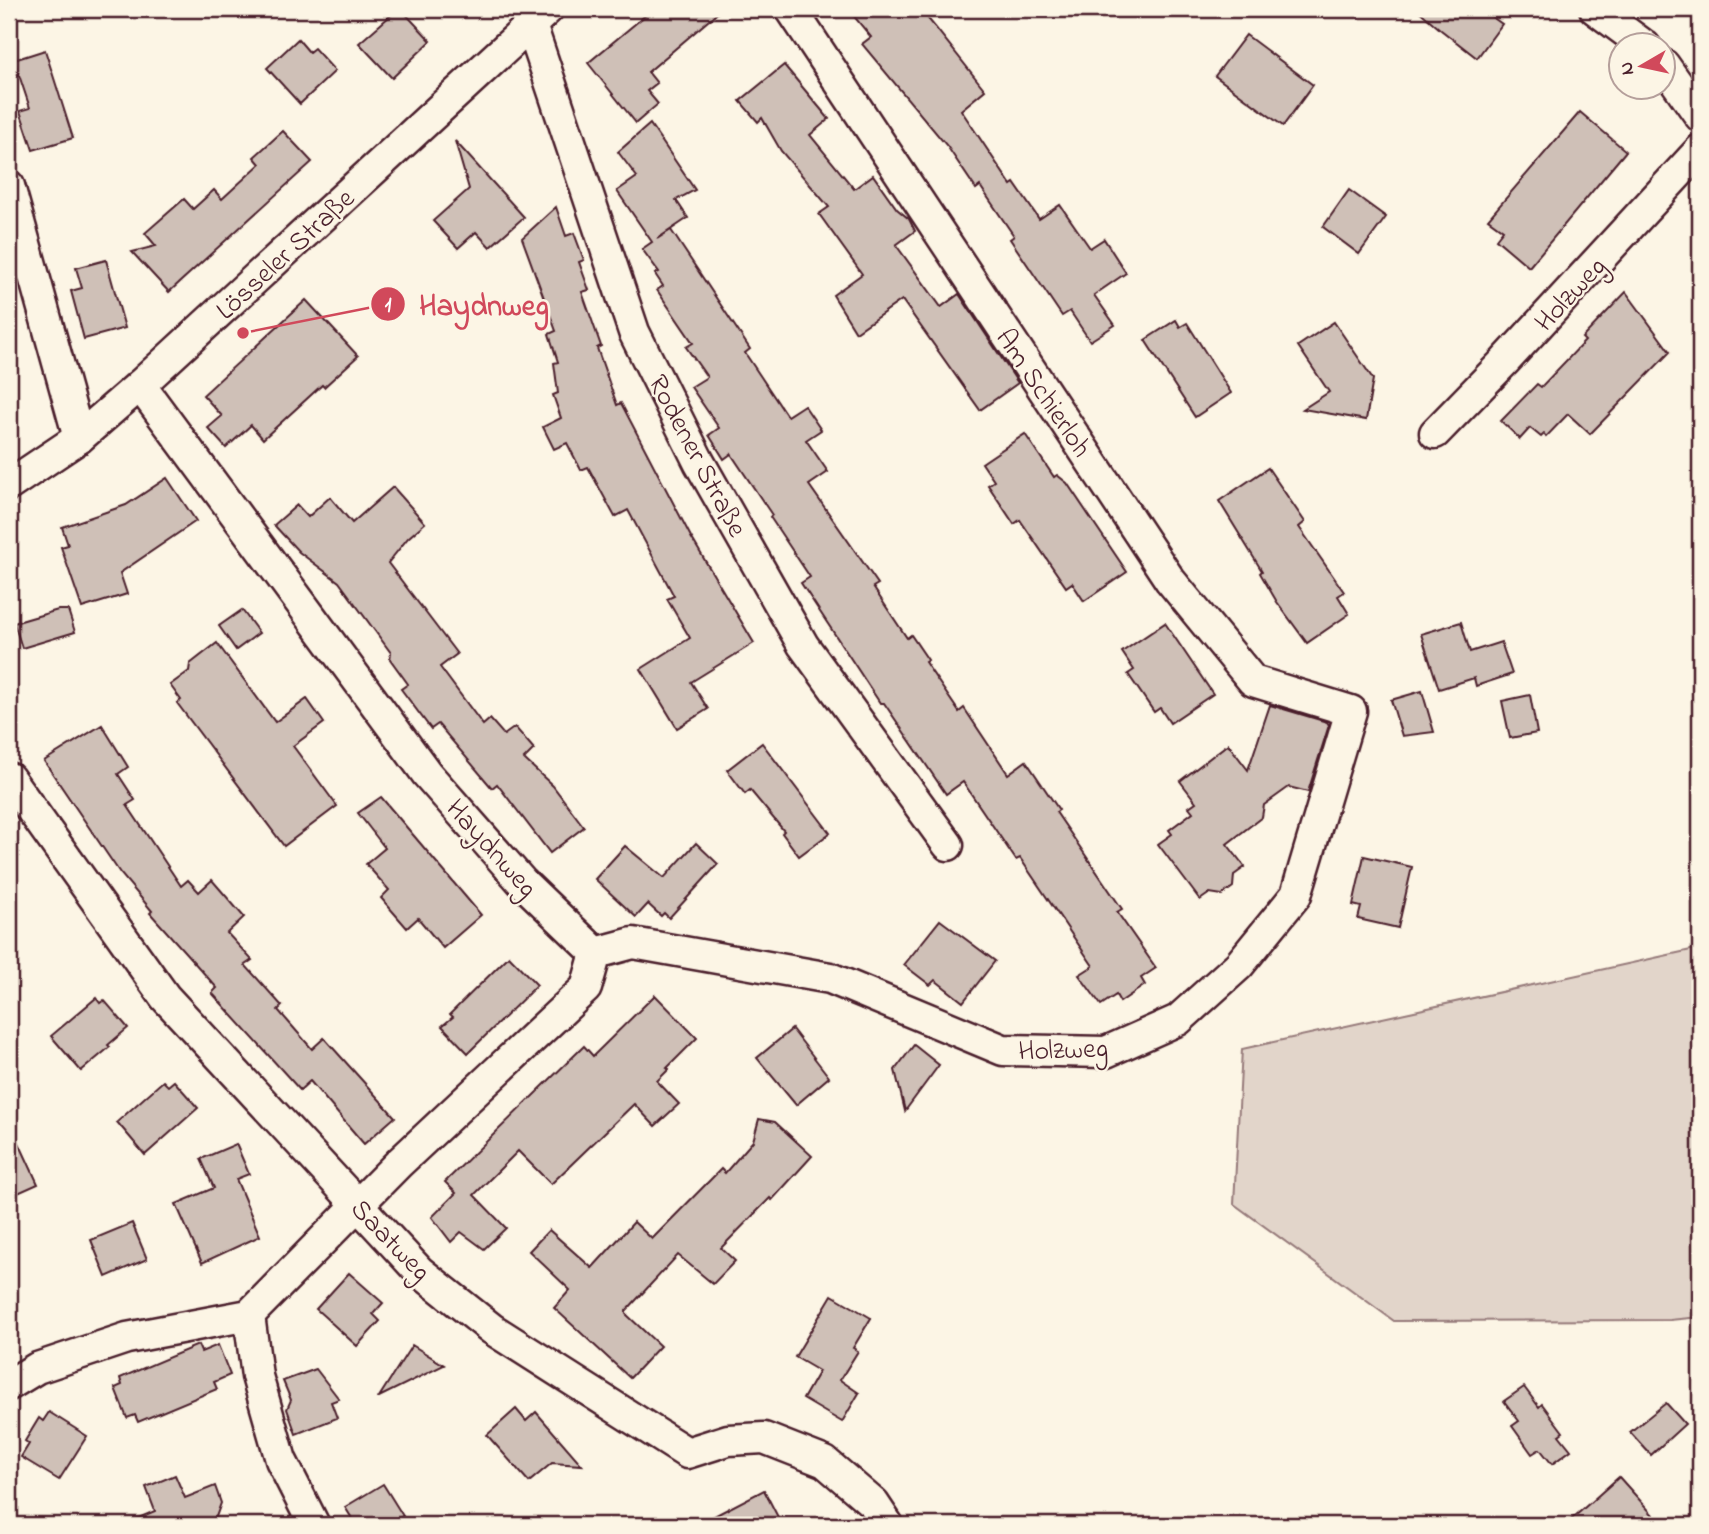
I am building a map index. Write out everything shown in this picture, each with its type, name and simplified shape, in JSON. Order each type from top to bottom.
[{"type":"street","name":"Am Schierloh","points":[[791,9],[1170,579],[1253,681],[1351,711]]},
{"type":"street","points":[[1595,9],[1626,32]]},
{"type":"street","name":"Lösseler Straße","points":[[9,485],[79,438],[140,385],[540,17]]},
{"type":"street","name":"Rodener Straße","points":[[540,17],[634,332],[699,462],[803,645],[948,845]]},
{"type":"street","points":[[1678,85],[1700,116]]},
{"type":"street","name":"Holzweg","points":[[1435,433],[1514,352],[1700,150]]},
{"type":"street","points":[[9,186],[79,438]]},
{"type":"street","name":"Haydnweg","points":[[140,385],[427,774],[523,883],[596,953]]},
{"type":"street","name":"Holzweg","points":[[596,953],[634,943],[830,978],[1003,1050],[1106,1052],[1178,1020],[1239,965],[1296,895],[1351,711]]},
{"type":"street","name":"Saatweg","points":[[9,778],[165,997],[419,1271],[492,1329],[687,1453],[728,1440],[764,1438],[825,1462],[874,1504],[888,1525]]},
{"type":"street","points":[[9,1385],[37,1368],[127,1338],[249,1315],[358,1204],[586,988],[596,953]]},
{"type":"street","points":[[249,1315],[257,1376],[281,1460],[314,1525]]},
{"type":"shaded area","points":[[1700,948],[1700,1317],[1670,1320],[1394,1321],[1234,1204],[1242,1049]]},
{"type":"building","points":[[398,9],[431,41],[392,78],[359,43]]},
{"type":"building","points":[[653,9],[722,9],[648,72],[657,83],[647,91],[658,104],[636,123],[588,63]]},
{"type":"building","points":[[848,9],[920,9],[985,90],[961,110],[1011,185],[1014,183],[1039,219],[1060,205],[1090,248],[1104,239],[1126,273],[1094,295],[1115,325],[1090,341],[1070,311],[1062,316],[1010,239],[1014,236],[980,186],[976,189],[947,146],[862,44],[871,37]]},
{"type":"building","points":[[1417,9],[1481,9],[1502,24],[1477,58]]},
{"type":"building","points":[[1246,35],[1313,85],[1283,126],[1215,76]]},
{"type":"building","points":[[298,39],[309,52],[314,48],[335,71],[300,104],[267,68]]},
{"type":"building","points":[[45,50],[73,138],[33,150],[20,111],[30,108],[14,60]]},
{"type":"building","points":[[784,65],[829,119],[810,135],[854,189],[873,175],[897,209],[909,219],[915,231],[896,245],[941,307],[959,294],[1018,383],[980,410],[902,300],[856,332],[833,295],[862,274],[819,214],[829,207],[781,151],[762,118],[758,122],[740,101]]},
{"type":"building","points":[[1580,112],[1626,151],[1529,267],[1496,239],[1503,230],[1488,219]]},
{"type":"building","points":[[650,124],[695,190],[676,200],[688,218],[657,239],[671,230],[750,349],[745,353],[787,416],[804,405],[821,430],[806,440],[828,472],[809,485],[878,584],[873,587],[907,638],[911,635],[928,660],[925,662],[959,712],[964,708],[1008,774],[1026,761],[1059,810],[1056,812],[1122,909],[1117,912],[1156,968],[1141,978],[1145,985],[1120,1002],[1116,995],[1101,1005],[1079,975],[1093,966],[1020,858],[1016,860],[963,782],[946,794],[884,703],[880,703],[801,583],[810,577],[770,517],[772,515],[731,454],[724,459],[709,435],[719,428],[691,387],[707,377],[686,347],[693,343],[657,290],[663,286],[655,274],[659,272],[642,249],[652,242],[617,191],[637,177],[618,152]]},
{"type":"building","points":[[283,131],[312,162],[169,292],[132,252],[156,246],[145,233],[184,199],[193,209],[214,190],[222,199],[260,164],[254,157]]},
{"type":"building","points":[[455,141],[524,217],[490,247],[476,232],[458,248],[433,221],[469,189]]},
{"type":"building","points":[[1349,190],[1386,217],[1359,254],[1323,227]]},
{"type":"building","points":[[556,207],[566,236],[574,233],[584,260],[579,262],[589,290],[582,292],[601,346],[597,348],[617,405],[621,403],[691,537],[754,643],[691,682],[708,709],[677,728],[641,669],[690,638],[667,599],[674,596],[628,510],[615,517],[588,467],[581,470],[567,443],[554,449],[543,427],[561,418],[553,395],[558,393],[554,363],[558,362],[549,334],[556,331],[522,238]]},
{"type":"building","points":[[106,260],[125,328],[84,339],[71,291],[82,288],[76,268]]},
{"type":"building","points":[[1626,292],[1670,352],[1590,434],[1568,414],[1546,437],[1544,434],[1541,437],[1530,428],[1520,439],[1501,421],[1537,384],[1541,387],[1585,341],[1582,338]]},
{"type":"building","points":[[306,300],[358,356],[263,439],[251,425],[226,448],[208,428],[222,416],[203,395]]},
{"type":"building","points":[[1176,320],[1180,327],[1187,323],[1231,393],[1195,417],[1145,340]]},
{"type":"building","points":[[1334,322],[1373,379],[1366,420],[1303,409],[1329,392],[1298,346]]},
{"type":"building","points":[[1025,434],[1054,477],[1057,475],[1067,483],[1127,572],[1084,601],[1072,583],[1066,587],[1020,520],[1014,524],[988,485],[994,481],[982,463]]},
{"type":"building","points":[[1268,468],[1305,522],[1299,527],[1344,592],[1338,596],[1349,614],[1307,643],[1277,602],[1260,573],[1262,571],[1219,501]]},
{"type":"building","points":[[167,478],[196,521],[120,573],[127,594],[82,608],[61,547],[68,545],[62,527],[126,505]]},
{"type":"building","points":[[393,487],[425,523],[408,538],[388,563],[457,654],[440,667],[483,725],[490,719],[504,735],[515,727],[534,749],[524,759],[553,786],[584,827],[550,853],[497,784],[492,788],[438,724],[431,729],[401,689],[408,684],[390,659],[391,653],[339,582],[299,552],[274,525],[297,505],[308,517],[330,497],[352,523]]},
{"type":"building","points":[[58,610],[68,610],[75,632],[22,648],[14,623]]},
{"type":"building","points":[[242,610],[259,633],[236,650],[219,626]]},
{"type":"building","points":[[1461,622],[1470,652],[1501,642],[1512,674],[1476,686],[1474,678],[1439,689],[1421,634]]},
{"type":"building","points":[[1165,623],[1213,694],[1170,723],[1160,708],[1154,712],[1128,674],[1134,670],[1122,652]]},
{"type":"building","points":[[217,643],[275,722],[307,699],[324,723],[293,746],[337,806],[284,846],[177,703],[181,700],[170,685],[189,671],[190,664]]},
{"type":"building","points":[[1422,691],[1434,732],[1402,736],[1391,700]]},
{"type":"building","points":[[1530,695],[1537,733],[1510,738],[1502,701]]},
{"type":"building","points":[[1270,705],[1327,722],[1329,725],[1308,792],[1289,787],[1264,805],[1262,817],[1227,844],[1245,867],[1234,875],[1233,887],[1222,895],[1210,893],[1200,900],[1158,844],[1172,834],[1169,830],[1193,812],[1189,807],[1196,802],[1180,781],[1228,744],[1248,770]]},
{"type":"building","points":[[102,725],[128,767],[118,774],[135,800],[127,805],[181,886],[188,880],[199,892],[212,880],[244,917],[227,933],[252,960],[245,965],[282,1006],[278,1010],[312,1049],[324,1038],[395,1117],[364,1144],[310,1081],[300,1090],[212,993],[217,988],[150,913],[152,911],[120,873],[44,761]]},
{"type":"building","points":[[762,743],[830,833],[799,856],[782,833],[784,831],[750,790],[745,794],[727,770]]},
{"type":"building","points":[[381,797],[481,915],[443,948],[418,918],[407,928],[381,898],[389,890],[366,864],[385,848],[358,813]]},
{"type":"building","points":[[696,843],[718,864],[669,918],[664,913],[661,916],[648,904],[636,917],[595,879],[625,846],[664,878]]},
{"type":"building","points":[[1364,856],[1412,867],[1398,928],[1358,919],[1361,907],[1353,905]]},
{"type":"building","points":[[940,920],[995,961],[963,1002],[935,980],[930,985],[904,965]]},
{"type":"building","points":[[509,956],[537,985],[468,1053],[442,1026],[453,1017],[450,1014]]},
{"type":"building","points":[[655,995],[697,1038],[657,1081],[679,1104],[655,1126],[634,1104],[551,1184],[518,1151],[474,1195],[506,1228],[484,1249],[461,1232],[451,1242],[432,1217],[456,1193],[445,1182],[584,1046],[593,1056]]},
{"type":"building","points":[[96,998],[100,1003],[104,1000],[128,1028],[81,1071],[51,1036]]},
{"type":"building","points":[[792,1029],[829,1077],[796,1105],[757,1058]]},
{"type":"building","points":[[914,1045],[939,1065],[905,1111],[895,1070]]},
{"type":"building","points":[[163,1081],[168,1086],[174,1081],[198,1108],[145,1155],[117,1122]]},
{"type":"building","points":[[759,1119],[775,1122],[812,1156],[772,1200],[770,1198],[721,1248],[735,1261],[713,1284],[678,1255],[626,1311],[660,1346],[630,1378],[554,1308],[570,1290],[529,1251],[549,1230],[592,1268],[634,1222],[652,1239],[721,1169],[725,1173],[753,1141]]},
{"type":"building","points":[[9,1121],[38,1184],[9,1197]]},
{"type":"building","points":[[236,1144],[249,1174],[236,1179],[260,1236],[202,1263],[176,1204],[214,1188],[201,1159]]},
{"type":"building","points":[[132,1223],[147,1259],[106,1277],[91,1240]]},
{"type":"building","points":[[349,1273],[383,1303],[373,1314],[380,1321],[357,1346],[316,1309]]},
{"type":"building","points":[[832,1295],[871,1318],[853,1348],[858,1351],[840,1380],[859,1393],[842,1422],[803,1399],[819,1371],[795,1357]]},
{"type":"building","points":[[198,1345],[201,1352],[218,1345],[230,1375],[214,1382],[217,1389],[138,1422],[135,1415],[127,1418],[115,1388],[122,1385],[120,1378]]},
{"type":"building","points":[[412,1345],[444,1365],[379,1397]]},
{"type":"building","points":[[316,1369],[339,1399],[331,1402],[337,1418],[296,1434],[287,1409],[291,1400],[283,1381]]},
{"type":"building","points":[[1524,1387],[1539,1407],[1542,1404],[1563,1432],[1559,1435],[1571,1450],[1552,1464],[1540,1449],[1532,1454],[1512,1426],[1519,1421],[1504,1401]]},
{"type":"building","points":[[1666,1403],[1685,1424],[1651,1455],[1630,1432]]},
{"type":"building","points":[[516,1409],[526,1421],[536,1412],[582,1465],[552,1463],[529,1482],[487,1435]]},
{"type":"building","points":[[49,1412],[87,1436],[59,1480],[21,1457],[29,1444],[25,1441],[39,1418],[43,1421]]},
{"type":"building","points":[[175,1475],[185,1498],[215,1486],[221,1503],[213,1525],[122,1525],[155,1511],[146,1487]]},
{"type":"building","points":[[1619,1477],[1662,1525],[1565,1525]]},
{"type":"building","points":[[383,1484],[403,1516],[386,1525],[356,1525],[345,1507]]},
{"type":"building","points":[[764,1490],[782,1525],[697,1525]]},
{"type":"place","name":"Haydnweg","points":[[243,333]]}]
